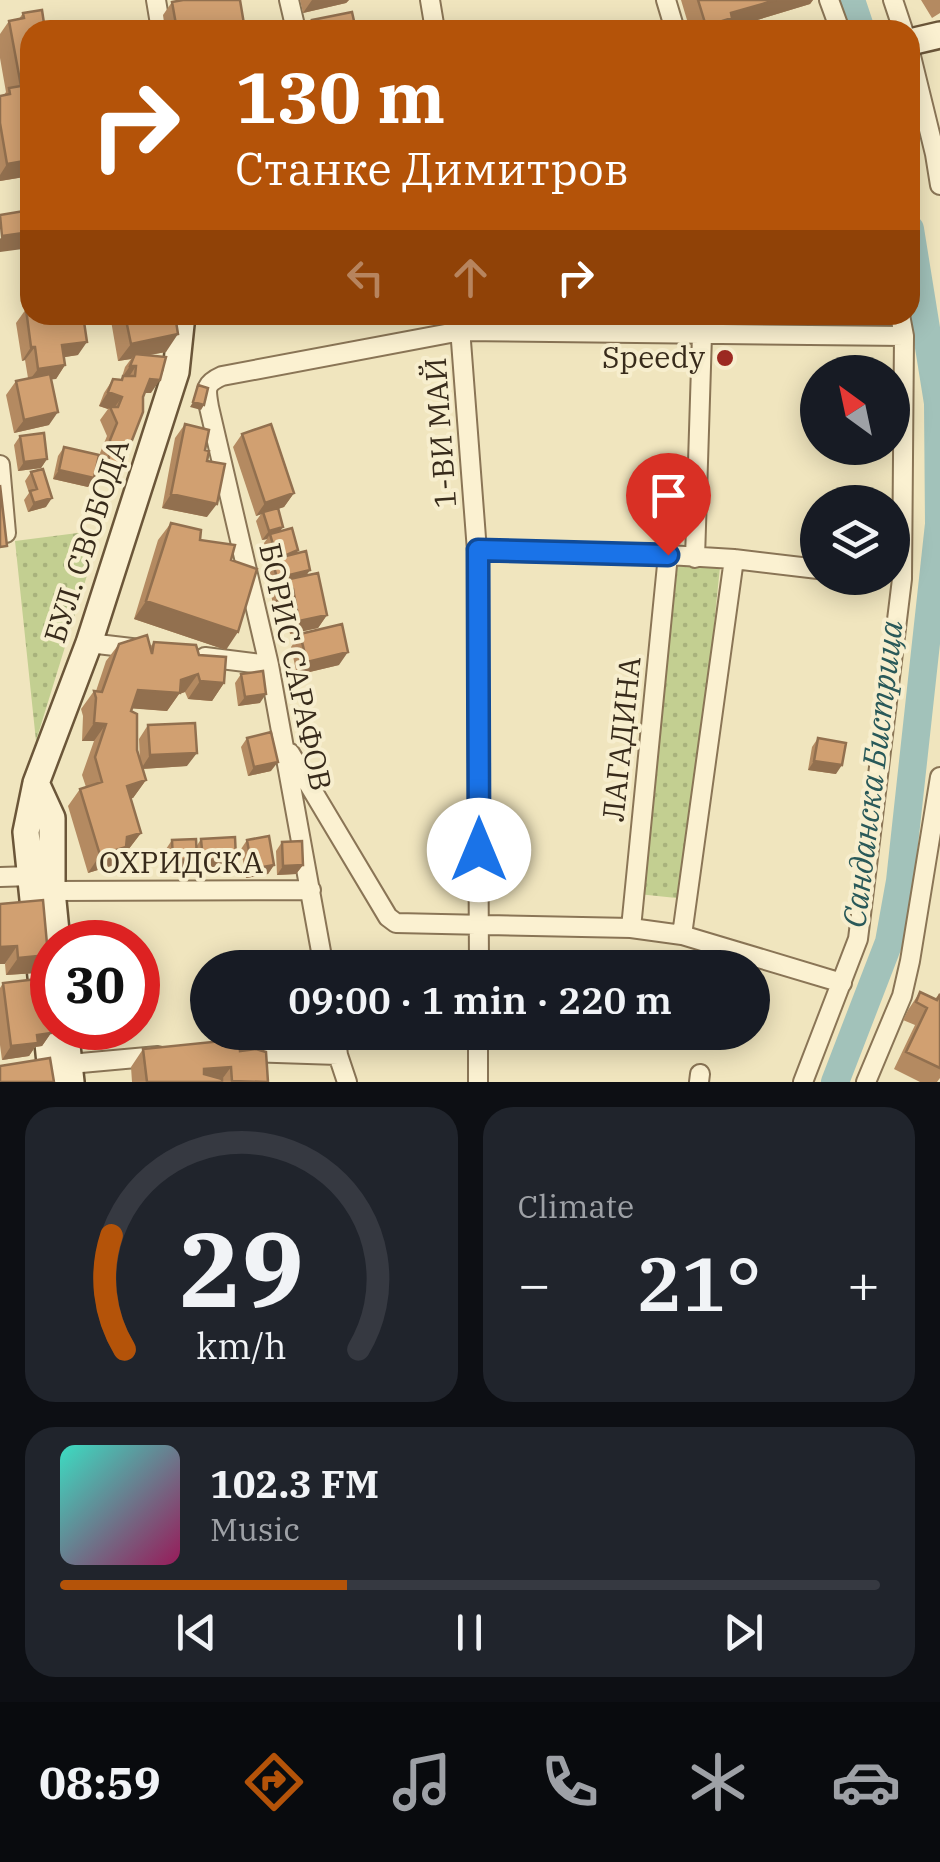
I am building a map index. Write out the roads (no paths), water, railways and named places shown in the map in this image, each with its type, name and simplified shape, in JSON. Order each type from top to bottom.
[{"type":"street","points":[[920,88],[938,154],[940,184]]},
{"type":"street","name":"БУЛ. СВОБОДА","points":[[55,1072],[42,884],[52,818],[36,783],[88,644],[176,372],[181,325]]},
{"type":"street","name":"БОРИС САРАФОВ","points":[[321,950],[269,664],[206,390],[211,380],[222,376],[451,325]]},
{"type":"street","name":"1-ВИ МАЙ","points":[[460,325],[478,550],[479,950]]},
{"type":"street","points":[[504,325],[702,334],[904,336]]},
{"type":"street","points":[[898,485],[902,325]]},
{"type":"street","points":[[695,558],[702,334]]},
{"type":"street","points":[[0,465],[6,532]]},
{"type":"street","points":[[478,550],[668,555],[800,567]]},
{"type":"street","name":"ЛАГАДИНА","points":[[630,928],[668,555]]},
{"type":"street","points":[[682,936],[734,559]]},
{"type":"street","points":[[804,1082],[858,940],[893,595]]},
{"type":"street","points":[[88,644],[269,664]]},
{"type":"street","points":[[285,744],[388,917],[396,923],[630,928],[682,936],[842,984]]},
{"type":"street","points":[[866,1082],[911,998],[910,962],[940,777]]},
{"type":"street","name":"ОХРИДСКА","points":[[0,877],[42,884],[311,890]]},
{"type":"street","name":"БУЛ. СВОБОДА","points":[[42,884],[51,920]]},
{"type":"street","points":[[337,1050],[347,1082]]},
{"type":"street","points":[[478,1050],[478,1082]]},
{"type":"street","points":[[229,1052],[338,1055]]},
{"type":"street","points":[[55,1072],[175,1054]]},
{"type":"waterway","name":"Санданска Бистрица","points":[[851,0],[858,20]]},
{"type":"waterway","name":"Санданска Бистрица","points":[[835,1082],[889,942],[900,881],[939,524],[938,403],[920,291]]},
{"type":"place","name":"Speedy","points":[[725,358]]}]
